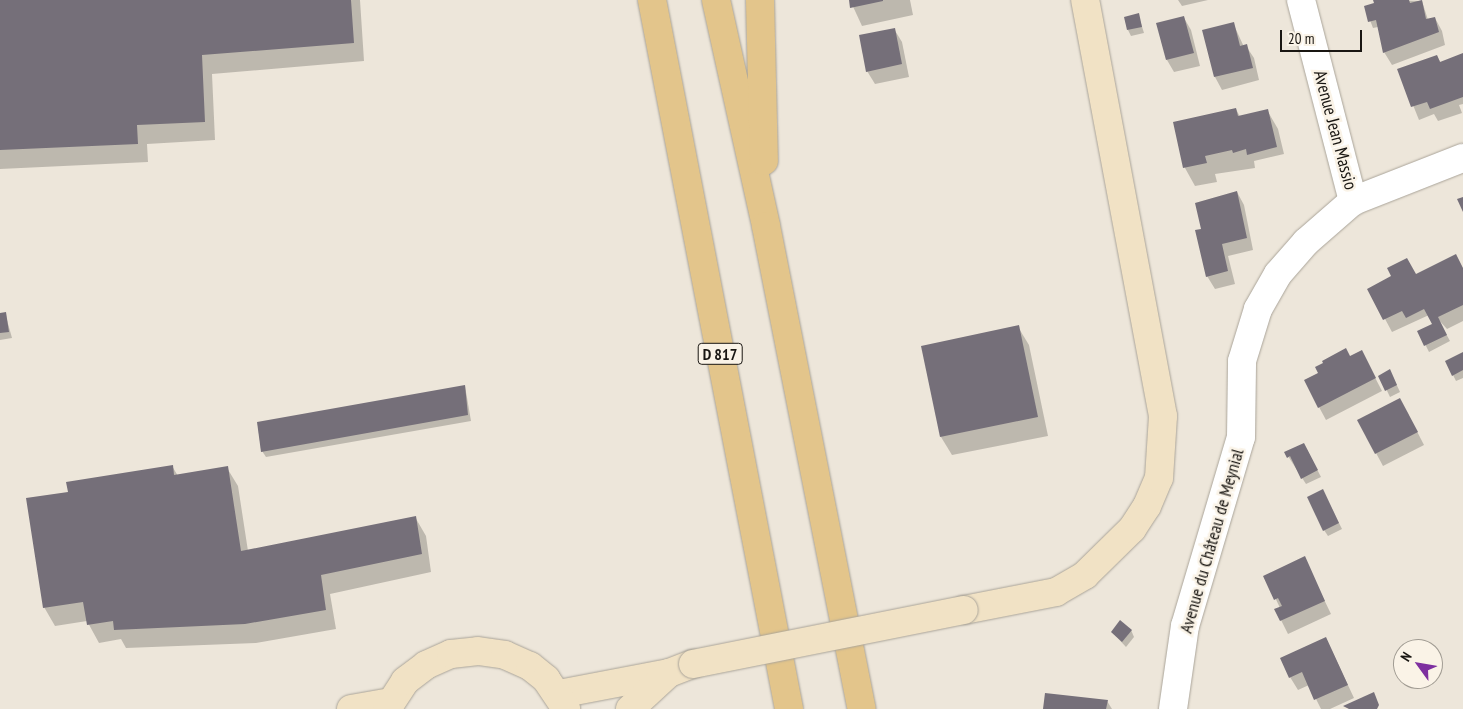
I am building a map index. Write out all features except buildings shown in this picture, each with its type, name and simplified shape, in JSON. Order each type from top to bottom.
[{"type":"main road","name":"D 817","points":[[652,0],[789,709]]},
{"type":"main road","points":[[716,0],[766,226],[862,709]]},
{"type":"main road","points":[[760,0],[766,226]]},
{"type":"street","points":[[351,709],[388,706],[405,681],[426,665],[451,654],[478,651],[505,655],[530,666],[563,702],[681,668],[1056,592],[1085,575],[1132,529],[1147,506],[1159,478],[1163,416],[1085,0]]},
{"type":"street","name":"Avenue Jean Massio","points":[[1301,0],[1353,201]]},
{"type":"street","name":"Avenue du Château de Meynial","points":[[1173,709],[1186,626],[1242,437],[1242,361],[1255,316],[1278,274],[1306,242],[1353,201],[1463,158]]},
{"type":"street","points":[[630,709],[681,668]]}]
